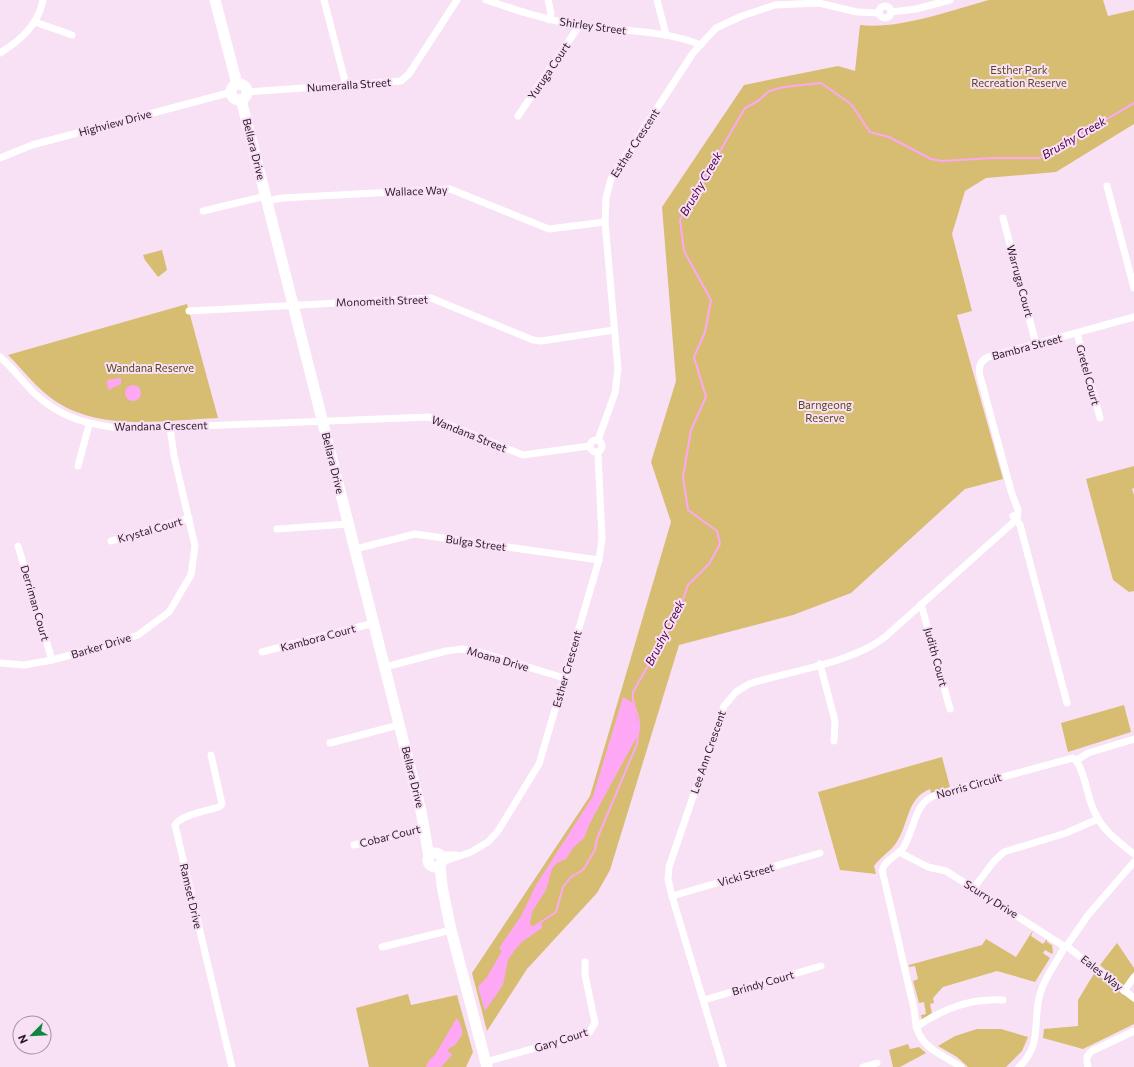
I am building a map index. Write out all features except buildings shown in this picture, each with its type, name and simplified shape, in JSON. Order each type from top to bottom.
[{"type":"main road","points":[[215,0],[234,88],[234,98],[244,95]]},
{"type":"main road","name":"Bellara Drive","points":[[244,95],[266,199],[425,828],[437,860],[451,930],[486,1064]]},
{"type":"street","points":[[0,53],[18,42],[35,22],[43,0]]},
{"type":"street","points":[[324,0],[346,85]]},
{"type":"street","name":"Numeralla Street","points":[[244,95],[346,85],[396,82],[405,78],[456,0]]},
{"type":"street","name":"Shirley Street","points":[[486,0],[549,20],[579,26],[666,35],[701,45]]},
{"type":"street","points":[[548,0],[551,13],[549,20]]},
{"type":"street","points":[[657,0],[666,35]]},
{"type":"street","points":[[891,12],[916,9],[950,0]]},
{"type":"street","name":"Esther Crescent","points":[[598,440],[615,393],[618,369],[604,222],[606,198],[611,179],[693,53],[716,28],[774,3],[819,3],[857,12],[879,13]]},
{"type":"street","points":[[884,3],[890,8],[891,12],[888,17],[880,17],[879,13],[884,3]]},
{"type":"street","points":[[35,22],[72,35]]},
{"type":"street","name":"Yuruga Court","points":[[518,116],[579,26]]},
{"type":"street","name":"Highview Drive","points":[[0,158],[32,145],[234,88]]},
{"type":"street","points":[[1107,186],[1134,288]]},
{"type":"street","name":"Wallace Way","points":[[203,212],[266,199],[450,189],[549,229],[604,222]]},
{"type":"street","name":"Warruga Court","points":[[1003,218],[1036,344]]},
{"type":"street","name":"Monomeith Street","points":[[189,312],[431,298],[533,340],[541,341],[614,330]]},
{"type":"street","name":"Bambra Street","points":[[1067,703],[1020,525],[1015,517],[1018,510],[1011,491],[980,368],[985,358],[1134,318]]},
{"type":"street","name":"Gretel Court","points":[[1077,333],[1100,418]]},
{"type":"street","name":"Wandana Crescent","points":[[1,360],[46,403],[72,418],[89,425],[126,429],[322,421]]},
{"type":"street","name":"Wandana Street","points":[[322,421],[429,417],[523,455],[589,446]]},
{"type":"street","points":[[78,466],[89,425]]},
{"type":"street","name":"Barker Drive","points":[[0,663],[24,665],[52,660],[138,635],[169,612],[191,574],[195,546],[174,456],[170,427]]},
{"type":"street","points":[[598,440],[602,446],[598,452],[592,452],[589,446],[592,441],[598,440]]},
{"type":"street","name":"Esther Crescent","points":[[437,860],[482,847],[493,837],[539,764],[599,560],[602,539],[598,452]]},
{"type":"street","name":"Lee Ann Crescent","points":[[723,1067],[668,879],[669,867],[724,706],[736,692],[749,684],[820,664],[869,648],[885,637],[922,604],[1015,517]]},
{"type":"street","name":"Krystal Court","points":[[111,541],[189,518]]},
{"type":"street","points":[[277,529],[349,524]]},
{"type":"street","name":"Bulga Street","points":[[355,549],[415,534],[599,560]]},
{"type":"street","name":"Derriman Court","points":[[18,546],[52,660]]},
{"type":"street","name":"Judith Court","points":[[922,604],[950,709]]},
{"type":"street","name":"Kambora Court","points":[[262,652],[374,623]]},
{"type":"street","name":"Moana Drive","points":[[385,667],[446,651],[462,649],[479,652],[564,678]]},
{"type":"street","points":[[820,664],[835,721],[834,741]]},
{"type":"street","points":[[330,743],[400,725]]},
{"type":"street","points":[[1019,1067],[1028,1056],[1036,1041],[1038,1002],[1043,985],[1085,919],[1134,860],[1097,817],[1077,760],[1088,753],[1134,739]]},
{"type":"street","name":"Ramset Drive","points":[[211,755],[222,804],[219,807],[185,817],[177,822],[176,825],[232,1067]]},
{"type":"street","name":"Norris Circuit","points":[[961,1067],[928,1046],[920,1037],[916,1027],[913,1006],[901,959],[898,937],[882,870],[886,863],[900,851],[908,840],[921,805],[930,797],[1069,758],[1077,760]]},
{"type":"street","points":[[975,890],[994,861],[1004,852],[1080,827],[1097,817]]},
{"type":"street","name":"Cobar Court","points":[[354,845],[425,828]]},
{"type":"street","points":[[1120,845],[1134,854]]},
{"type":"street","name":"Scurry Drive","points":[[900,851],[928,867],[946,871],[1066,947]]},
{"type":"street","name":"Vicki Street","points":[[672,896],[820,853]]},
{"type":"street","points":[[382,947],[451,930]]},
{"type":"street","name":"Eales Way","points":[[1066,947],[1134,998]]},
{"type":"street","name":"Gary Court","points":[[486,1064],[589,1032],[595,1023],[585,975],[585,962]]},
{"type":"street","name":"Brindy Court","points":[[704,1000],[821,966]]},
{"type":"street","points":[[1124,991],[1134,977]]},
{"type":"street","points":[[916,1027],[939,1013],[961,1004],[982,1000],[1003,1000]]},
{"type":"street","points":[[1088,1067],[1086,1060],[1087,1055],[1092,1051],[1134,1032]]},
{"type":"street","points":[[863,1067],[877,1063]]},
{"type":"green space","name":"Barngeong Reserve","points":[[989,0],[1103,0],[1108,16],[1134,10],[1134,124],[1056,172],[986,178],[965,191],[952,234],[972,311],[957,315],[1003,479],[965,489],[851,593],[793,615],[679,645],[610,870],[597,893],[527,969],[487,1031],[472,973],[590,796],[671,522],[651,462],[676,381],[662,207],[744,85],[838,66],[855,71],[860,25],[891,25],[908,22]]},
{"type":"green space","points":[[162,250],[167,270],[158,277],[143,255]]},
{"type":"green space","name":"Wandana Reserve","points":[[187,304],[218,418],[132,422],[89,416],[69,409],[51,398],[34,383],[8,355]]},
{"type":"green space","points":[[1134,466],[1134,488],[1132,489],[1134,495],[1134,591],[1129,592],[1113,580],[1086,479]]},
{"type":"green space","points":[[1124,705],[1131,732],[1068,752],[1061,723]]},
{"type":"green space","points":[[942,757],[950,787],[931,793],[930,789],[922,793],[916,799],[896,843],[874,866],[876,874],[840,870],[818,792]]},
{"type":"green space","points":[[1033,930],[1031,936],[1043,944],[1047,939],[1047,942],[1052,945],[1053,952],[1052,954],[1045,950],[1043,953],[1050,958],[1035,982],[997,971],[943,987],[933,998],[934,1003],[930,1004],[932,1013],[922,1020],[921,1015],[926,1014],[924,1002],[919,1003],[913,981],[918,979],[915,966],[909,967],[909,965],[982,945],[986,939],[1016,957]]},
{"type":"green space","points":[[1117,943],[1134,968],[1134,972],[1124,986],[1100,965]]},
{"type":"green space","points":[[1095,972],[1134,1002],[1134,1024],[1083,1049],[1043,1038],[1044,1029],[1078,1026],[1078,1000]]},
{"type":"green space","points":[[408,994],[411,1005],[457,995],[473,1052],[466,1067],[369,1067],[356,1008]]},
{"type":"green space","points":[[977,1029],[1001,1029],[1028,1037],[1022,1051],[1006,1067],[968,1067],[957,1057],[938,1046],[955,1036]]},
{"type":"green space","points":[[908,1044],[910,1049],[919,1047],[926,1053],[900,1067],[893,1067],[889,1050]]},
{"type":"shaded area","points":[[121,378],[121,384],[108,390],[107,380]]},
{"type":"shaded area","points":[[130,385],[136,385],[141,390],[139,399],[136,401],[130,401],[125,396],[125,390]]},
{"type":"shaded area","points":[[623,697],[633,703],[640,731],[590,823],[584,838],[573,848],[566,859],[557,863],[552,869],[546,890],[532,912],[530,924],[533,927],[542,923],[542,928],[522,942],[514,951],[508,960],[503,985],[485,1011],[478,987],[487,977],[502,951],[499,948],[521,916],[536,885],[593,796]]},
{"type":"shaded area","points":[[456,1019],[458,1019],[462,1029],[462,1035],[455,1045],[447,1050],[452,1055],[441,1067],[426,1067],[429,1060],[435,1055]]},
{"type":"waterway","name":"Brushy Creek","points":[[639,728],[639,718],[633,702],[633,692],[679,611],[688,585],[709,564],[720,544],[717,531],[688,510],[683,477],[691,430],[706,397],[694,357],[705,332],[711,300],[684,251],[680,220],[745,108],[758,101],[769,91],[784,87],[821,83],[851,104],[870,132],[889,137],[931,159],[942,161],[994,158],[1040,158],[1134,103]]},
{"type":"waterway","name":"Brushy Creek","points":[[532,928],[556,912],[563,887],[571,877],[583,870],[595,850],[597,839],[637,744],[638,734]]},
{"type":"park label","name":"Esther Park Recreation Reserve","points":[[1019,76]]}]
